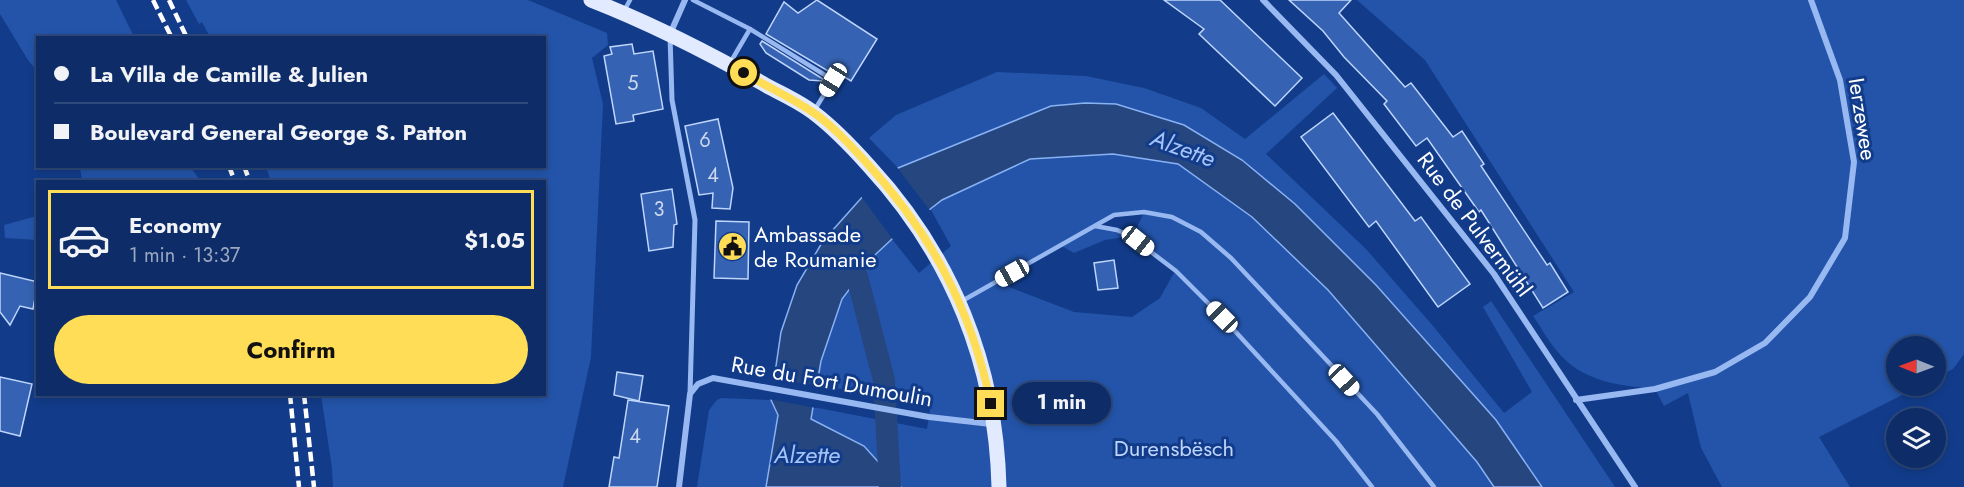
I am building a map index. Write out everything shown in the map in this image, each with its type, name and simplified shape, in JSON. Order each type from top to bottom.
[{"type":"main road","points":[[591,0],[627,6],[670,34],[813,112],[855,150],[886,184],[914,220],[938,258],[960,302],[982,365],[995,424],[999,487]]},
{"type":"street","points":[[679,487],[690,394],[695,220],[672,100],[670,34],[685,0]]},
{"type":"street","name":"Rue de Pulvermühl","points":[[1263,0],[1336,75],[1494,274],[1635,487]]},
{"type":"street","name":"Ierzewee","points":[[1576,399],[1655,389],[1715,372],[1765,343],[1810,297],[1845,237],[1854,162],[1840,80],[1811,0]]},
{"type":"street","name":"Rue du Fort Dumoulin","points":[[690,394],[698,384],[713,378],[929,417],[995,424]]},
{"type":"lane","points":[[693,0],[750,29],[833,80],[813,112]]},
{"type":"lane","points":[[729,65],[750,29]]},
{"type":"lane","points":[[960,302],[1114,214],[1144,212],[1172,217],[1201,232],[1231,258],[1377,414],[1434,487]]},
{"type":"lane","points":[[1095,226],[1117,230],[1138,241],[1176,271],[1222,317],[1336,441],[1372,487]]},
{"type":"green space","points":[[0,0],[116,0],[134,36],[36,36],[36,70],[0,14]]},
{"type":"green space","points":[[186,0],[528,0],[607,33],[608,45],[592,58],[603,104],[591,357],[563,487],[333,487],[321,396],[546,396],[546,180],[271,180],[266,168],[546,168],[546,36],[209,36],[202,22],[199,24]]},
{"type":"green space","points":[[1357,0],[1964,0],[1964,354],[1953,369],[1946,372],[1946,336],[1886,336],[1886,396],[1900,396],[1819,437],[1850,487],[1722,487],[1701,448],[1688,393],[1664,406],[1655,389],[1628,386],[1589,376],[1567,361],[1554,347],[1533,316],[1574,292],[1425,60]]},
{"type":"green space","points":[[997,72],[1086,76],[1144,88],[1201,108],[1245,139],[1324,74],[1337,88],[1266,154],[1366,249],[1504,413],[1532,392],[1483,307],[1491,301],[1615,487],[1542,487],[1496,420],[1376,285],[1085,103],[1051,106],[898,168],[869,138],[896,115]]},
{"type":"green space","name":"Durensbësch","points":[[1113,154],[1178,164],[1252,217],[1328,290],[1477,462],[1494,487],[901,487],[864,446],[811,419],[813,407],[927,429],[931,404],[817,385],[834,319],[852,284],[892,239],[919,273],[951,246],[931,210],[942,200],[1030,159]],"holes":[[[1144,213],[1138,225],[1138,241],[1175,271],[1160,298],[1132,317],[1074,312],[996,282],[1060,245],[1074,253],[1105,240],[1130,236],[1096,225],[1114,215]]]},
{"type":"green space","points":[[80,168],[191,168],[200,180],[82,180]]},
{"type":"green space","points":[[36,216],[36,240],[5,238],[4,225]]},
{"type":"green space","points":[[721,398],[771,400],[778,415],[766,487],[697,487],[709,410]]},
{"type":"water","name":"Alzette","points":[[1085,103],[1116,104],[1184,125],[1242,160],[1295,204],[1376,285],[1496,420],[1542,487],[1494,487],[1477,462],[1328,290],[1252,217],[1178,164],[1113,154],[1030,159],[942,200],[876,254],[842,299],[821,361],[811,419],[864,446],[901,487],[766,487],[778,415],[771,400],[781,332],[797,285],[823,241],[864,195],[898,168],[1051,106]]},
{"type":"pier","points":[[896,166],[932,213],[894,241],[860,195]]},
{"type":"pier","points":[[772,378],[819,386],[816,408],[768,399]]},
{"type":"building","points":[[817,0],[877,39],[851,81],[830,68],[828,71],[766,34],[784,2],[798,13]]},
{"type":"building","points":[[1164,0],[1220,0],[1302,78],[1275,106],[1199,34],[1204,29]]},
{"type":"building","points":[[1289,0],[1351,0],[1339,13],[1405,87],[1411,83],[1453,137],[1462,131],[1484,164],[1481,166],[1547,265],[1550,263],[1568,292],[1543,308],[1481,210],[1479,212],[1427,138],[1416,146],[1384,104],[1387,101],[1344,57],[1323,31]]},
{"type":"building","points":[[762,41],[823,79],[822,81],[809,80],[766,53],[760,44]]},
{"type":"building","points":[[632,44],[634,54],[653,51],[663,109],[633,115],[634,121],[616,124],[604,56],[612,54],[610,47]]},
{"type":"building","points":[[1333,113],[1415,221],[1421,217],[1470,284],[1438,307],[1376,221],[1369,227],[1301,137]]},
{"type":"building","points":[[718,119],[733,188],[730,209],[712,208],[713,193],[699,195],[685,126]]},
{"type":"building","points":[[672,189],[677,224],[674,225],[673,247],[649,251],[641,194]]},
{"type":"building","points":[[716,221],[749,222],[748,279],[714,278]]},
{"type":"building","points":[[1114,260],[1118,288],[1098,290],[1094,263]]},
{"type":"building","points":[[0,273],[36,282],[33,309],[20,306],[10,325],[0,312]]},
{"type":"building","points":[[617,372],[643,376],[639,401],[614,395]]},
{"type":"building","points":[[0,377],[32,384],[20,436],[0,431]]},
{"type":"building","points":[[628,400],[669,406],[657,487],[609,487],[614,457],[619,458]]},
{"type":"waterway","points":[[850,250],[884,380],[890,487]]},
{"type":"railway","points":[[153,0],[171,36]]},
{"type":"railway","points":[[169,0],[186,36]]},
{"type":"railway","points":[[230,168],[234,180]]},
{"type":"railway","points":[[245,168],[249,180]]},
{"type":"railway","points":[[290,396],[299,487]]},
{"type":"railway","points":[[304,396],[314,487]]},
{"type":"place","name":"Ambassade de Roumanie","points":[[733,247]]},
{"type":"route","points":[[744,73],[813,112],[855,150],[914,220],[938,258],[960,302],[982,365],[991,404]]}]
